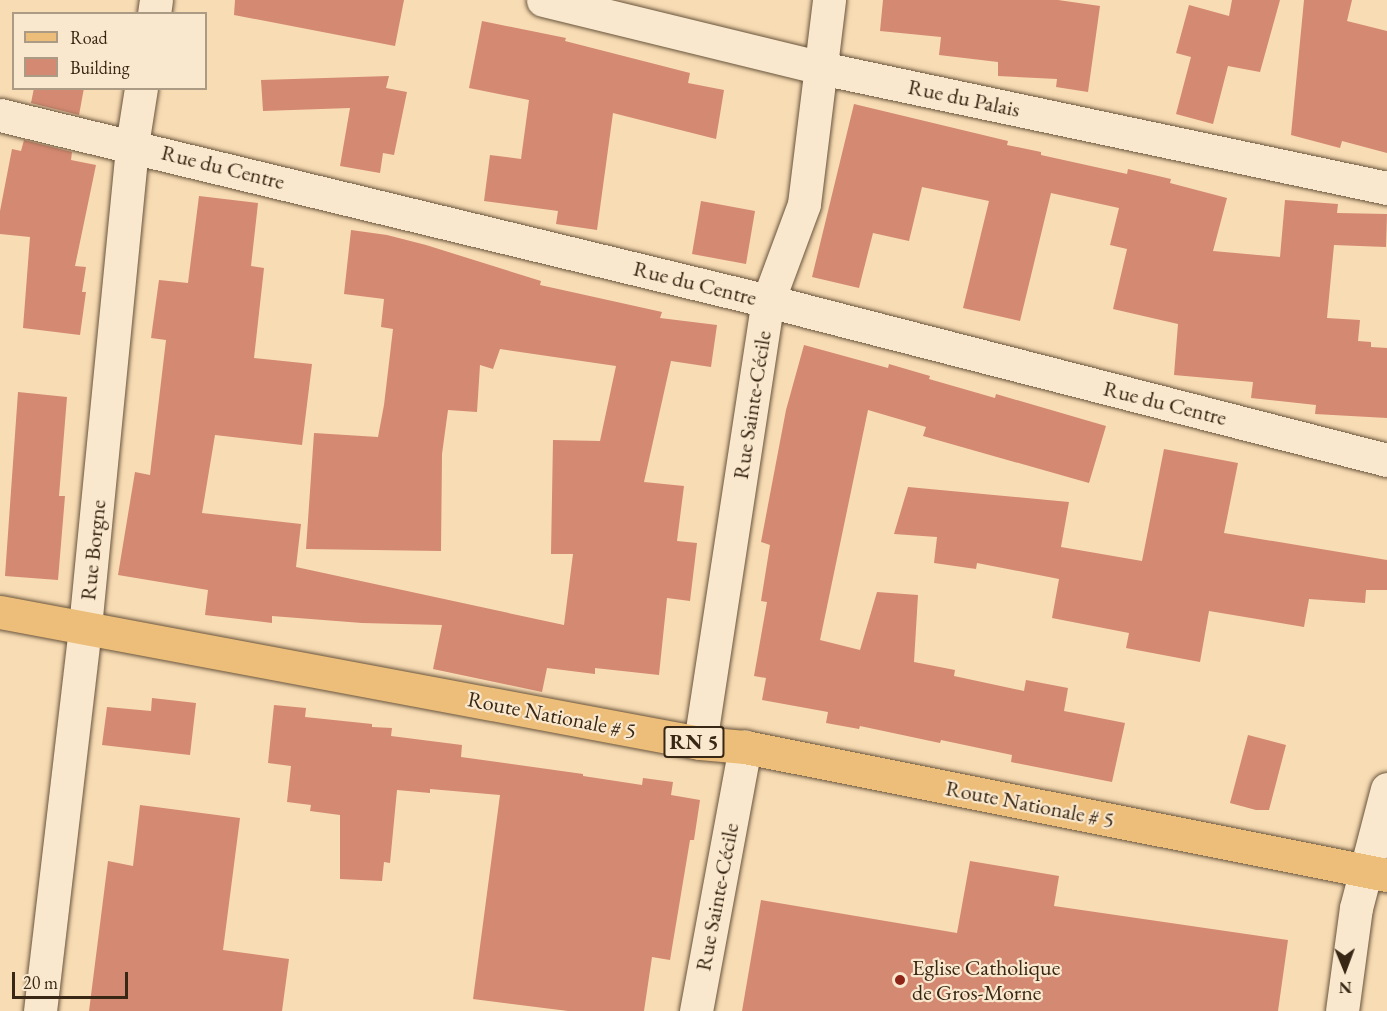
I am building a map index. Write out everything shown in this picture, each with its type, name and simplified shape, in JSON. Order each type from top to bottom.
[{"type":"main road","name":"Route Nationale # 5","points":[[0,612],[700,743],[745,747],[1377,873]]},
{"type":"street","name":"Rue du Palais","points":[[543,0],[821,68],[1387,188]]},
{"type":"street","name":"Rue Sainte-Cécile","points":[[700,743],[768,301],[804,204],[829,0]]},
{"type":"street","name":"Rue Borgne","points":[[40,1011],[85,627],[132,145],[141,90]]},
{"type":"street","name":"Rue du Centre","points":[[0,115],[132,145],[768,301],[1387,460]]},
{"type":"street","name":"Rue Sainte-Cécile","points":[[696,1011],[745,747]]},
{"type":"street","points":[[1342,1011],[1356,908],[1377,873],[1387,789]]},
{"type":"building","points":[[235,0],[404,0],[395,46],[234,15]]},
{"type":"building","points":[[883,0],[1058,0],[1100,6],[1088,92],[1056,87],[1057,79],[998,76],[998,62],[939,55],[941,37],[880,31]]},
{"type":"building","points":[[1232,0],[1280,0],[1260,72],[1228,66],[1213,124],[1176,114],[1191,57],[1176,53],[1189,5],[1229,16]]},
{"type":"building","points":[[1304,0],[1352,0],[1347,21],[1387,31],[1387,153],[1342,141],[1340,148],[1291,135]]},
{"type":"building","points":[[482,21],[566,38],[565,41],[690,73],[688,83],[724,90],[716,139],[613,113],[597,230],[556,224],[558,211],[484,201],[490,155],[521,159],[529,100],[469,88]]},
{"type":"building","points":[[389,76],[386,88],[407,92],[394,155],[383,153],[380,173],[340,166],[350,108],[263,111],[261,80]]},
{"type":"building","points":[[34,90],[84,90],[79,115],[31,103]]},
{"type":"building","points":[[854,104],[1008,141],[1007,145],[1041,152],[1041,155],[1127,174],[1128,169],[1171,179],[1170,183],[1227,198],[1213,251],[1280,257],[1285,200],[1338,204],[1337,213],[1387,214],[1386,247],[1334,245],[1327,318],[1360,320],[1358,341],[1371,342],[1371,347],[1387,348],[1387,418],[1315,414],[1316,405],[1251,398],[1253,382],[1174,375],[1178,324],[1113,309],[1127,249],[1110,245],[1119,208],[1051,193],[1020,321],[963,308],[989,201],[922,187],[909,241],[873,233],[859,288],[812,277]]},
{"type":"building","points":[[24,140],[72,152],[71,160],[96,165],[75,266],[86,267],[82,292],[86,292],[80,335],[23,328],[30,237],[0,234],[0,211],[12,149],[21,151]]},
{"type":"building","points":[[199,196],[258,203],[251,266],[264,268],[254,358],[312,364],[302,445],[215,435],[202,513],[301,524],[296,567],[564,625],[573,554],[551,554],[553,440],[600,441],[616,366],[500,349],[493,369],[480,365],[477,412],[448,410],[442,454],[441,551],[306,549],[314,433],[378,437],[384,405],[393,329],[381,327],[384,299],[344,294],[351,230],[387,235],[426,245],[541,281],[540,285],[662,312],[660,318],[717,325],[711,367],[671,361],[644,482],[684,486],[677,541],[697,543],[690,601],[667,598],[659,675],[595,668],[595,674],[547,668],[542,692],[433,669],[442,625],[362,623],[272,616],[272,623],[205,615],[208,590],[118,575],[135,472],[150,475],[166,340],[151,338],[159,280],[188,283]]},
{"type":"building","points":[[701,201],[755,211],[746,264],[692,254]]},
{"type":"building","points":[[804,345],[888,368],[889,364],[930,376],[929,379],[995,398],[996,394],[1106,426],[1089,483],[923,436],[926,427],[868,410],[820,640],[860,650],[877,592],[918,595],[914,662],[955,670],[954,676],[1024,691],[1026,680],[1068,688],[1064,711],[1125,723],[1112,782],[1011,762],[1012,755],[941,740],[940,743],[860,726],[859,729],[826,723],[828,712],[762,700],[766,678],[754,676],[767,602],[761,601],[770,545],[761,542],[786,410]]},
{"type":"building","points":[[18,392],[67,397],[59,496],[65,496],[58,580],[5,576]]},
{"type":"building","points":[[1164,449],[1238,463],[1224,533],[1387,560],[1387,590],[1366,590],[1365,603],[1309,599],[1304,627],[1209,611],[1200,662],[1126,648],[1129,633],[1052,618],[1059,579],[977,563],[976,569],[934,563],[937,537],[894,534],[908,487],[1069,502],[1061,547],[1142,561]]},
{"type":"building","points":[[152,698],[196,703],[190,755],[102,745],[107,707],[151,711]]},
{"type":"building","points":[[274,705],[306,708],[305,717],[392,728],[391,736],[462,745],[461,757],[583,774],[583,776],[642,785],[643,778],[673,782],[671,795],[700,800],[694,840],[690,840],[670,960],[652,957],[644,1011],[568,1011],[473,999],[500,795],[430,789],[430,793],[397,790],[390,863],[384,862],[382,881],[340,879],[340,815],[310,811],[311,805],[287,802],[291,766],[268,763]]},
{"type":"building","points":[[1248,735],[1286,745],[1269,810],[1256,810],[1230,803]]},
{"type":"building","points":[[140,805],[240,818],[223,950],[289,959],[282,1011],[89,1011],[108,861],[133,866]]},
{"type":"building","points":[[970,861],[1059,876],[1054,906],[1288,940],[1278,1011],[742,1011],[761,900],[957,933]]},
{"type":"place","name":"Eglise Catholique de Gros-Morne","points":[[900,980]]}]
